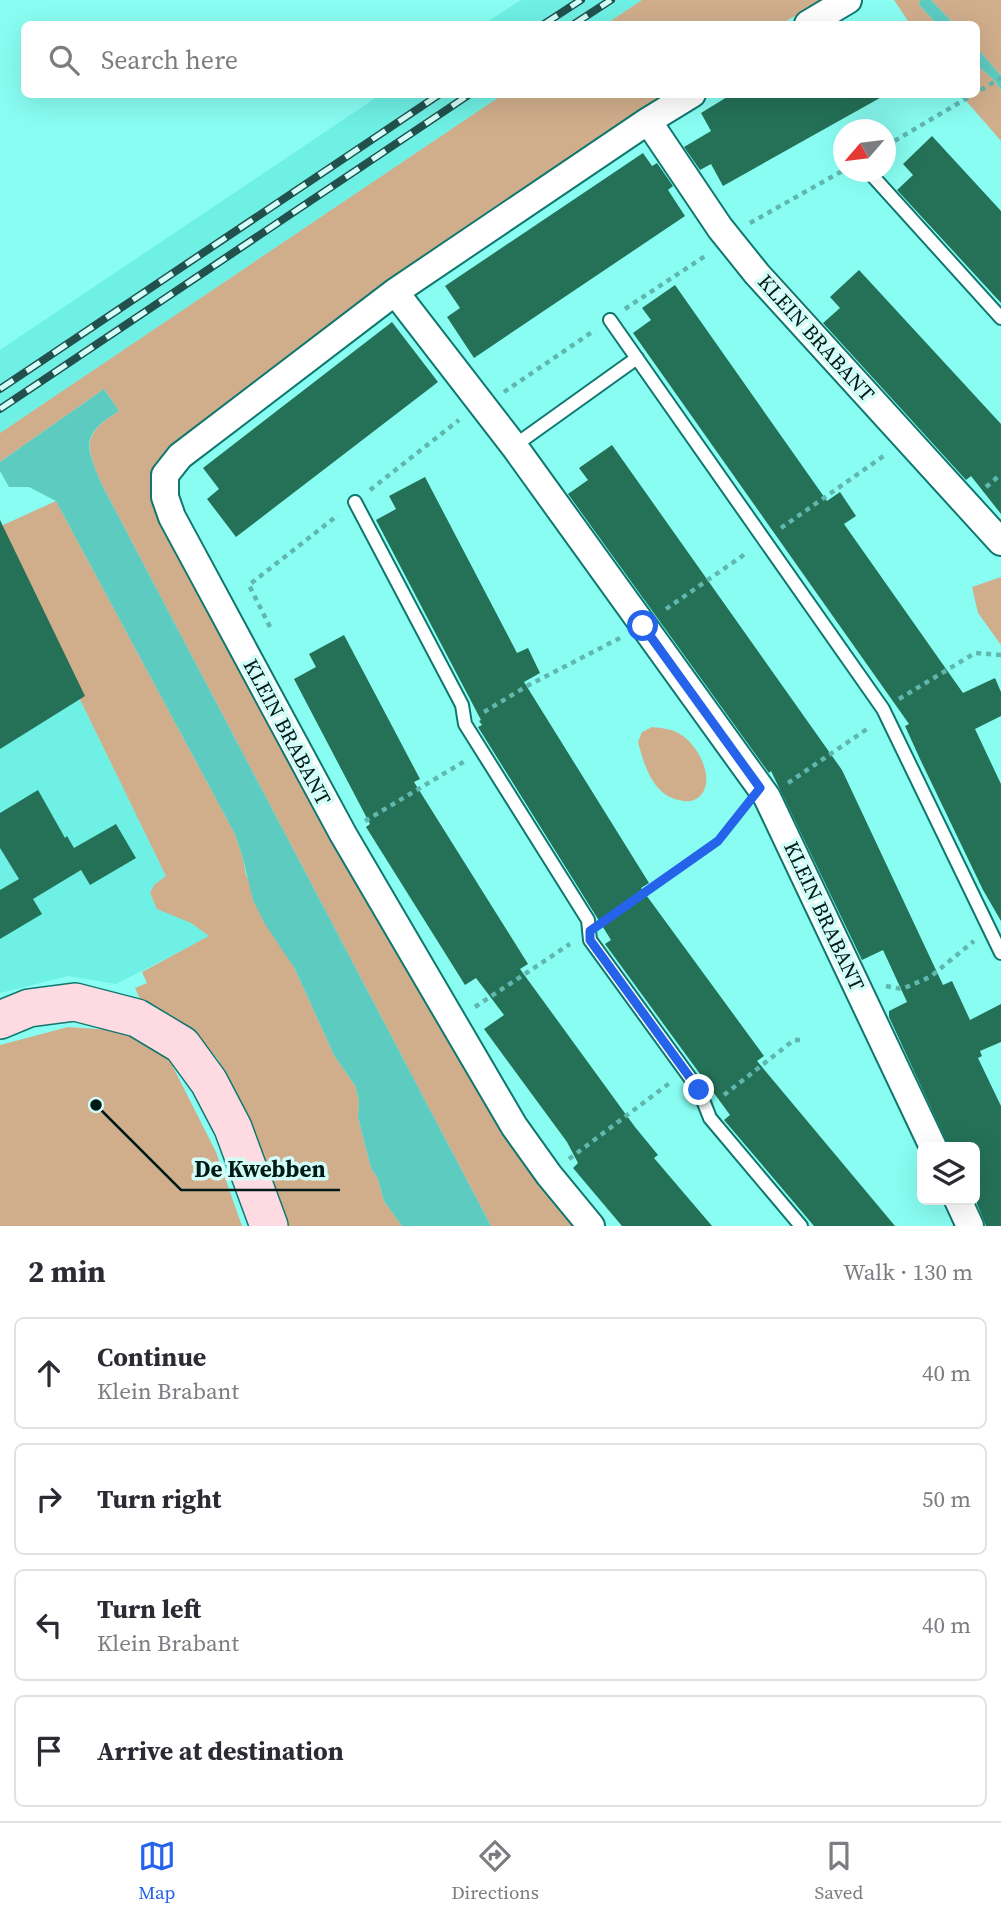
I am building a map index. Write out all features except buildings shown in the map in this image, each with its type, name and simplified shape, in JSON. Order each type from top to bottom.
[{"type":"street","points":[[813,21],[848,0]]},
{"type":"street","name":"KLEIN BRABANT","points":[[591,1226],[549,1175],[514,1126],[343,834],[172,517],[166,497],[165,475],[180,456],[395,292],[685,98]]},
{"type":"street","name":"KLEIN BRABANT","points":[[648,121],[727,237],[757,274],[1001,541]]},
{"type":"street","name":"KLEIN BRABANT","points":[[395,292],[514,446],[763,793],[931,1142]]},
{"type":"street","points":[[0,1020],[29,1008],[75,1002],[137,1018],[181,1045],[209,1082],[233,1128],[269,1226]]},
{"type":"street","points":[[960,1205],[970,1226]]},
{"type":"lane","points":[[878,182],[1001,318]]},
{"type":"lane","points":[[610,320],[885,712],[1001,953]]},
{"type":"lane","points":[[514,446],[637,358]]},
{"type":"lane","points":[[355,502],[462,705],[465,724],[588,920],[590,940],[699,1090],[710,1118],[801,1226]]},
{"type":"path","points":[[980,92],[1001,78]]},
{"type":"path","points":[[896,140],[970,98]]},
{"type":"path","points":[[727,237],[833,176]]},
{"type":"path","points":[[465,724],[527,686],[643,626],[907,439]]},
{"type":"path","points":[[453,1020],[590,931],[718,841],[763,793],[975,653],[1001,655]]},
{"type":"path","points":[[343,834],[482,751]]},
{"type":"path","points":[[859,990],[875,984],[902,989],[930,977],[989,929]]},
{"type":"path","points":[[706,1108],[794,1040],[805,1040]]},
{"type":"path","points":[[549,1175],[685,1071]]},
{"type":"shaded area","points":[[521,0],[642,0],[610,21],[489,21]]},
{"type":"shaded area","points":[[642,0],[823,0],[786,21],[610,21]]},
{"type":"shaded area","points":[[894,0],[920,0],[919,5],[934,21],[908,21]]},
{"type":"shaded area","points":[[931,0],[1001,0],[1001,76],[980,52],[980,21],[951,21]]},
{"type":"shaded area","points":[[980,68],[1001,90],[1001,141],[964,98],[980,98]]},
{"type":"shaded area","points":[[376,98],[498,98],[0,433],[0,350]]},
{"type":"shaded area","points":[[498,98],[662,98],[377,289],[168,449],[156,464],[150,486],[156,512],[289,761],[451,1044],[518,1154],[576,1226],[491,1226],[102,485],[92,461],[90,443],[98,427],[119,411],[104,389],[0,462],[0,433]]},
{"type":"shaded area","points":[[56,501],[235,834],[246,875],[295,969],[334,1055],[356,1087],[358,1117],[371,1168],[378,1179],[384,1201],[402,1226],[288,1226],[255,1136],[235,1090],[217,1058],[186,1026],[140,999],[135,988],[147,983],[142,972],[209,936],[191,923],[157,909],[150,893],[154,885],[166,876],[12,560],[1,526]]},
{"type":"shaded area","points":[[0,526],[12,560],[166,876],[154,885],[150,893],[157,908],[191,923],[210,936],[116,984],[68,976],[0,993]]},
{"type":"shaded area","points":[[1001,577],[1001,645],[978,613],[972,587]]},
{"type":"shaded area","points":[[652,727],[679,734],[689,741],[699,755],[706,773],[706,782],[697,799],[687,801],[670,797],[656,786],[651,778],[638,742],[642,732]]},
{"type":"shaded area","points":[[68,1027],[127,1031],[168,1057],[216,1152],[242,1226],[0,1226],[0,1045]]},
{"type":"water","points":[[920,0],[931,0],[951,21],[934,21],[919,5]]},
{"type":"water","points":[[980,52],[1001,76],[1001,90],[980,68]]},
{"type":"water","points":[[104,389],[119,411],[97,427],[90,443],[92,461],[102,485],[491,1226],[402,1226],[384,1201],[378,1179],[371,1168],[358,1117],[356,1087],[334,1055],[295,969],[265,924],[253,900],[235,834],[56,501],[29,487],[9,487],[0,471],[0,462]]},
{"type":"railway","points":[[549,21],[581,0]]},
{"type":"railway","points":[[579,21],[611,0]]},
{"type":"railway","points":[[0,389],[434,98]]},
{"type":"railway","points":[[0,409],[464,98]]},
{"type":"place","name":"De Kwebben","points":[[96,1105]]},
{"type":"route","points":[[643,626],[760,788],[718,841],[590,931],[590,940],[699,1090]]}]
